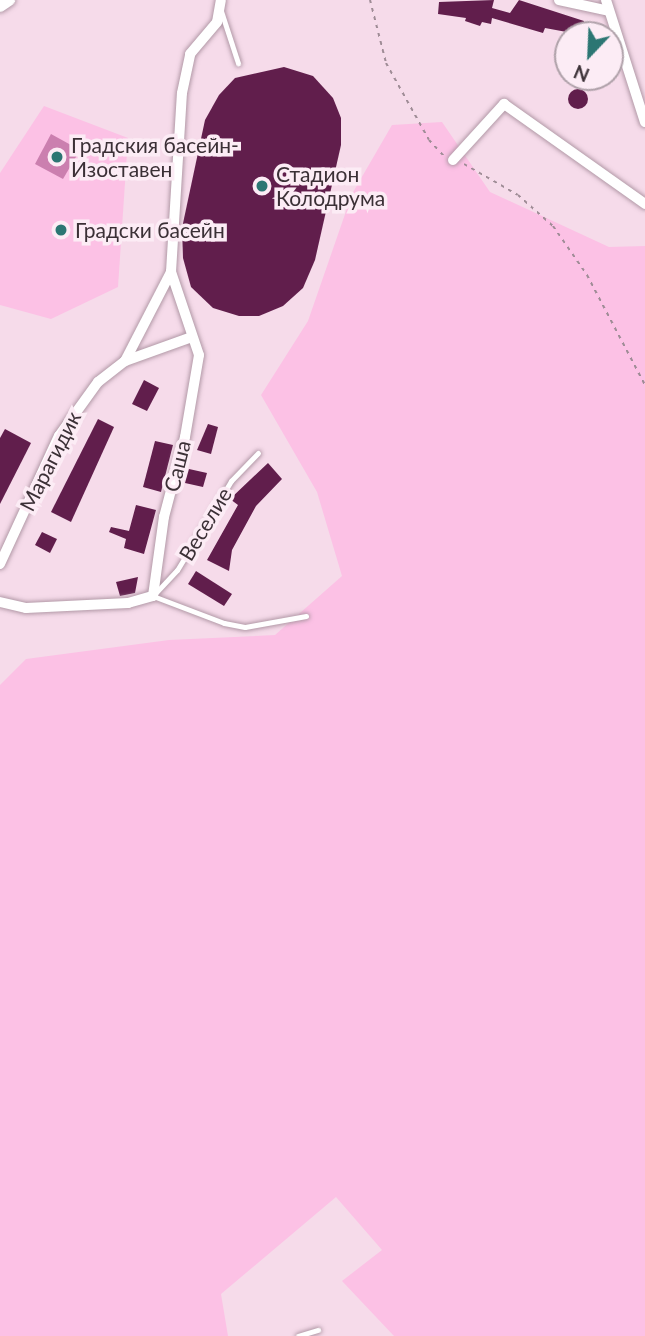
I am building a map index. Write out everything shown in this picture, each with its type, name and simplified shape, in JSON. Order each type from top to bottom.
[{"type":"street","points":[[0,6],[9,0]]},
{"type":"street","points":[[559,0],[609,11]]},
{"type":"street","points":[[606,0],[645,122]]},
{"type":"street","points":[[125,360],[171,272],[184,73],[190,54],[221,5]]},
{"type":"street","points":[[453,160],[504,104],[645,204]]},
{"type":"street","name":"Саша","points":[[153,596],[164,517],[199,355],[171,272]]},
{"type":"street","name":"Марагидик","points":[[0,564],[59,436],[99,382],[125,360],[192,337]]},
{"type":"street","points":[[0,602],[26,608],[128,603],[153,596]]},
{"type":"lane","points":[[221,5],[238,63]]},
{"type":"lane","name":"Веселие","points":[[153,596],[177,570],[230,481],[258,453]]},
{"type":"lane","points":[[153,596],[224,623],[246,627],[306,616]]},
{"type":"lane","points":[[298,1336],[318,1330]]},
{"type":"path","points":[[370,0],[386,63],[434,149],[507,188],[553,226],[587,275],[645,385]]},
{"type":"shaded area","name":"Градски басейн","points":[[44,106],[128,138],[118,287],[51,319],[0,305],[0,173]]},
{"type":"shaded area","points":[[442,122],[490,192],[609,247],[645,246],[645,1336],[394,1336],[342,1281],[382,1250],[336,1197],[221,1294],[228,1336],[0,1336],[0,685],[26,659],[169,640],[275,635],[342,576],[317,492],[261,395],[308,321],[352,194],[392,125]]},
{"type":"shaded area","name":"Градския басейн- Изоставен","points":[[51,134],[80,150],[63,179],[35,164]]},
{"type":"building","points":[[494,0],[492,8],[510,13],[519,0],[584,21],[554,21],[554,30],[545,28],[543,33],[492,18],[491,24],[482,22],[480,26],[465,21],[466,18],[438,14],[439,2]]},
{"type":"building","name":"Стадион Колодрума","points":[[284,67],[313,76],[333,98],[341,118],[341,145],[315,260],[303,288],[283,306],[259,316],[239,316],[213,308],[191,287],[183,258],[182,228],[205,120],[219,95],[235,78]]},
{"type":"building","points":[[572,91],[584,91],[587,95],[587,103],[582,108],[574,108],[569,103],[569,95]]},
{"type":"building","points":[[144,380],[159,388],[147,411],[132,404]]},
{"type":"building","points":[[98,419],[114,427],[71,522],[51,512]]},
{"type":"building","points":[[208,424],[218,427],[211,454],[197,450]]},
{"type":"building","points":[[5,429],[31,443],[0,504],[0,438]]},
{"type":"building","points":[[155,441],[173,445],[161,492],[143,487]]},
{"type":"building","points":[[268,463],[282,479],[256,506],[232,550],[229,571],[207,560],[238,505],[230,499]]},
{"type":"building","points":[[189,469],[207,473],[203,487],[185,483]]},
{"type":"building","points":[[136,505],[156,510],[144,554],[124,548],[126,539],[109,532],[111,527],[129,531]]},
{"type":"building","points":[[42,532],[57,539],[50,553],[35,545]]},
{"type":"building","points":[[196,571],[232,594],[224,606],[188,584]]},
{"type":"building","points":[[138,577],[135,593],[120,596],[116,582]]},
{"type":"place","name":"Градския басейн- Изоставен","points":[[57,157]]},
{"type":"place","name":"Стадион Колодрума","points":[[262,186]]},
{"type":"place","name":"Градски басейн","points":[[61,230]]}]
